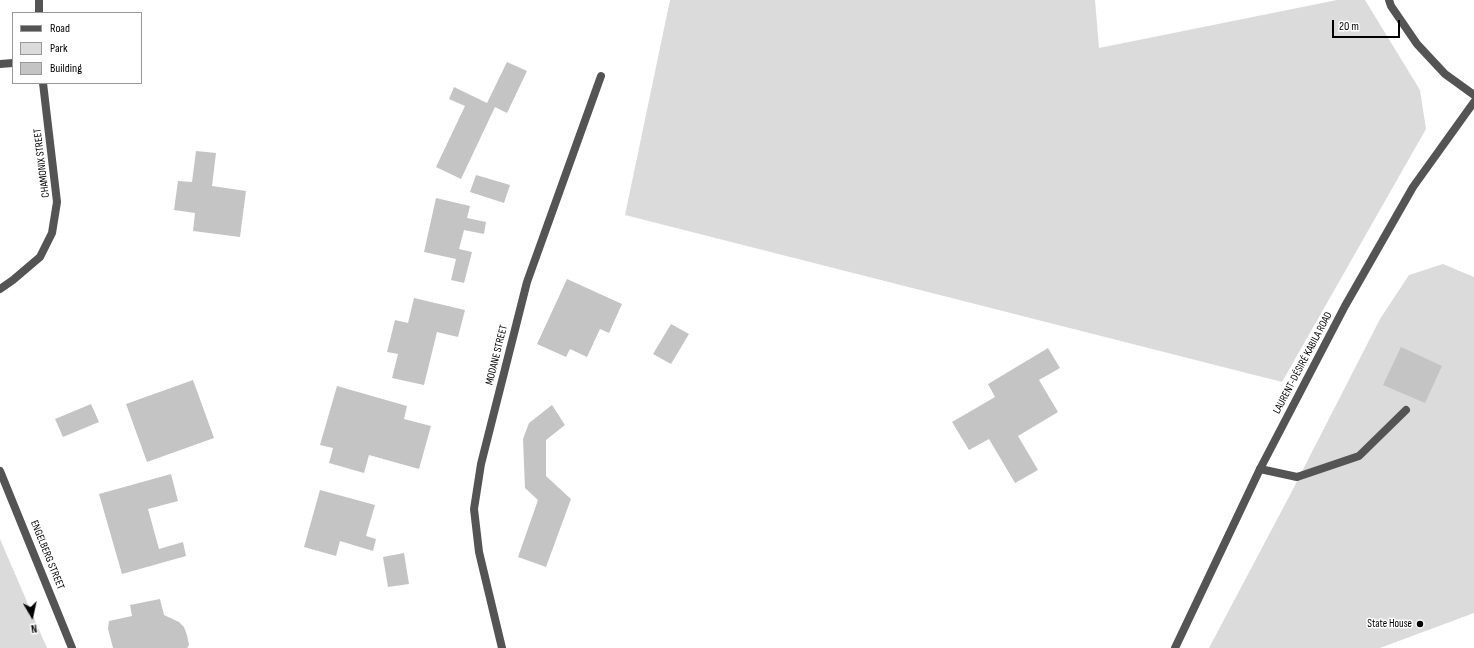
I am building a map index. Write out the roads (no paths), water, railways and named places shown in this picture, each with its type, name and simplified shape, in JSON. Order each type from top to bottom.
[{"type":"street","points":[[39,0],[39,12]]},
{"type":"street","points":[[1389,0],[1391,6],[1417,44],[1445,74],[1474,96]]},
{"type":"street","points":[[0,64],[12,63]]},
{"type":"street","name":"MODANE STREET","points":[[502,648],[479,552],[474,509],[480,472],[527,282],[600,76]]},
{"type":"street","name":"CHAMONIX STREET","points":[[0,289],[40,257],[52,233],[57,202],[43,84]]},
{"type":"street","name":"LAURENT-DÉSIRÉ KABILA ROAD","points":[[1175,648],[1260,469],[1345,306],[1412,187],[1474,102]]},
{"type":"street","points":[[1260,469],[1297,477],[1359,456],[1406,410]]},
{"type":"street","name":"ENGELBERG STREET","points":[[0,471],[72,648]]},
{"type":"place","name":"State House","points":[[1420,624]]}]
